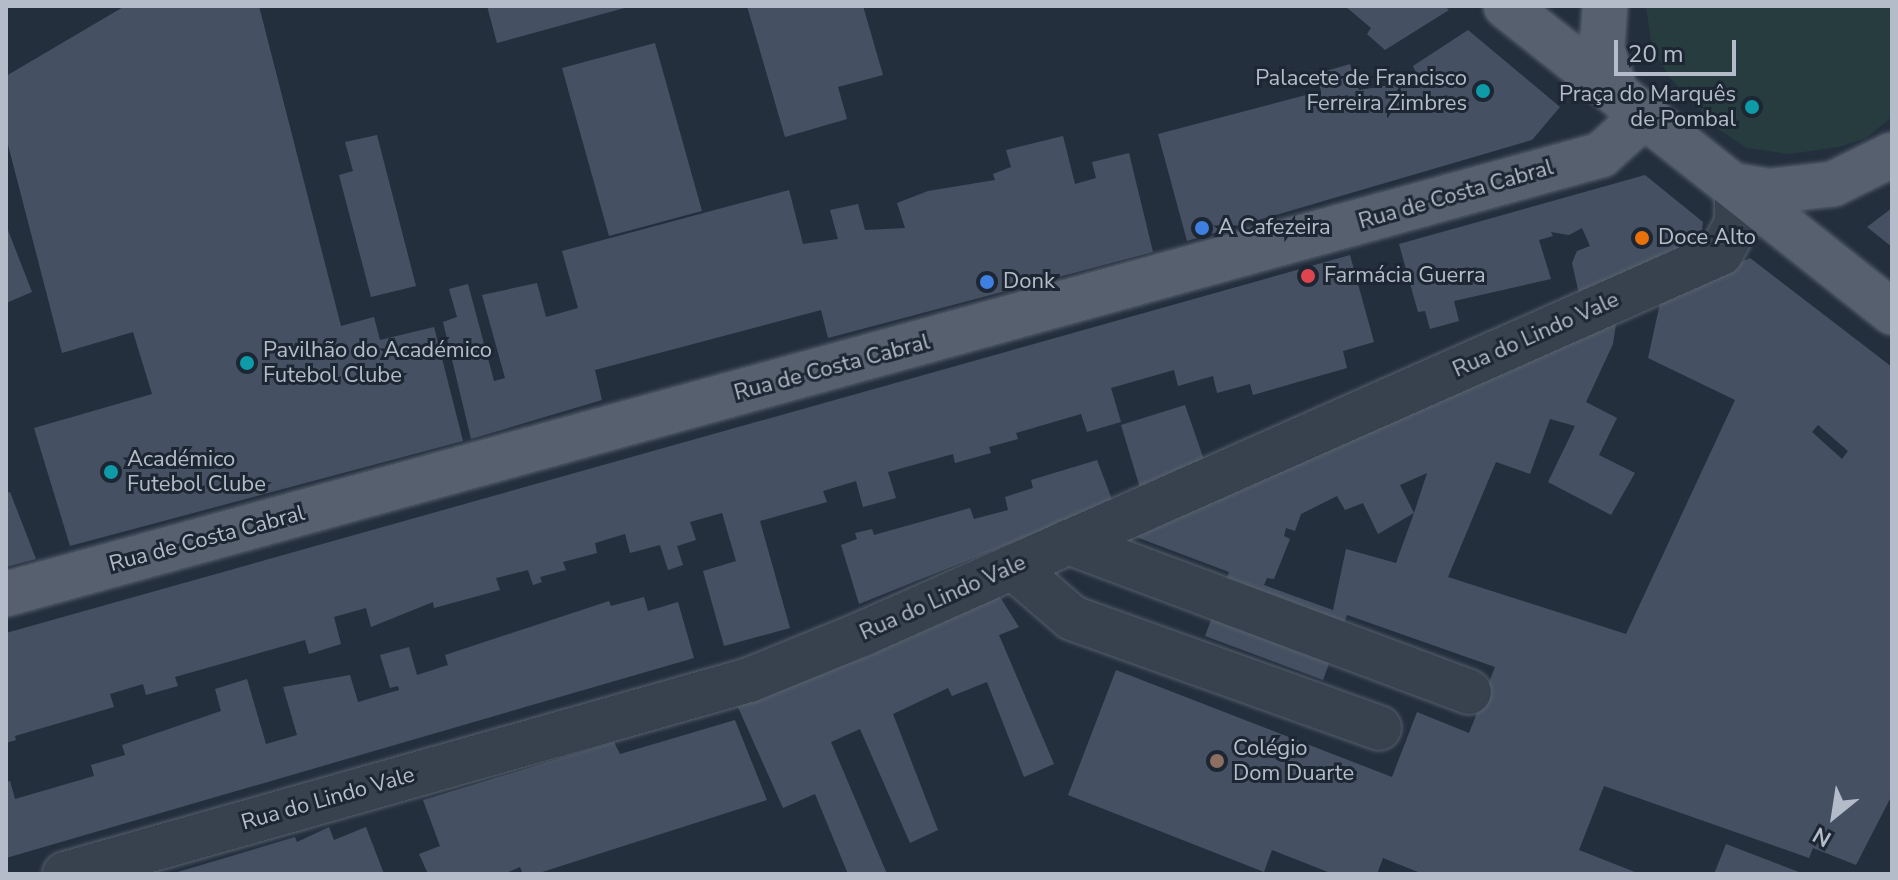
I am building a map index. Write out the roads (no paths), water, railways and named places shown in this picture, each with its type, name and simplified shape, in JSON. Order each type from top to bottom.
[{"type":"main road","points":[[1506,6],[1737,186],[1892,312]]},
{"type":"main road","points":[[1605,6],[1602,49],[1629,103]]},
{"type":"main road","name":"Rua de Costa Cabral","points":[[6,594],[1601,155],[1629,103]]},
{"type":"main road","points":[[1737,186],[1770,191],[1833,184],[1892,155]]},
{"type":"street","name":"Rua do Lindo Vale","points":[[65,874],[749,680],[1013,567],[1721,253],[1737,223],[1737,186]]},
{"type":"street","points":[[1068,542],[1469,692]]},
{"type":"street","points":[[1013,567],[1072,618],[1379,728]]},
{"type":"place","name":"Palacete de Francisco Ferreira Zimbres","points":[[1483,91]]},
{"type":"place","name":"Praça do Marquês de Pombal","points":[[1752,107]]},
{"type":"place","name":"A Cafezeira","points":[[1202,228]]},
{"type":"place","name":"Doce Alto","points":[[1642,238]]},
{"type":"place","name":"Farmácia Guerra","points":[[1308,276]]},
{"type":"place","name":"Donk","points":[[987,282]]},
{"type":"place","name":"Pavilhão do Académico Futebol Clube","points":[[247,363]]},
{"type":"place","name":"Académico Futebol Clube","points":[[111,472]]},
{"type":"place","name":"Colégio Dom Duarte","points":[[1217,761]]}]
